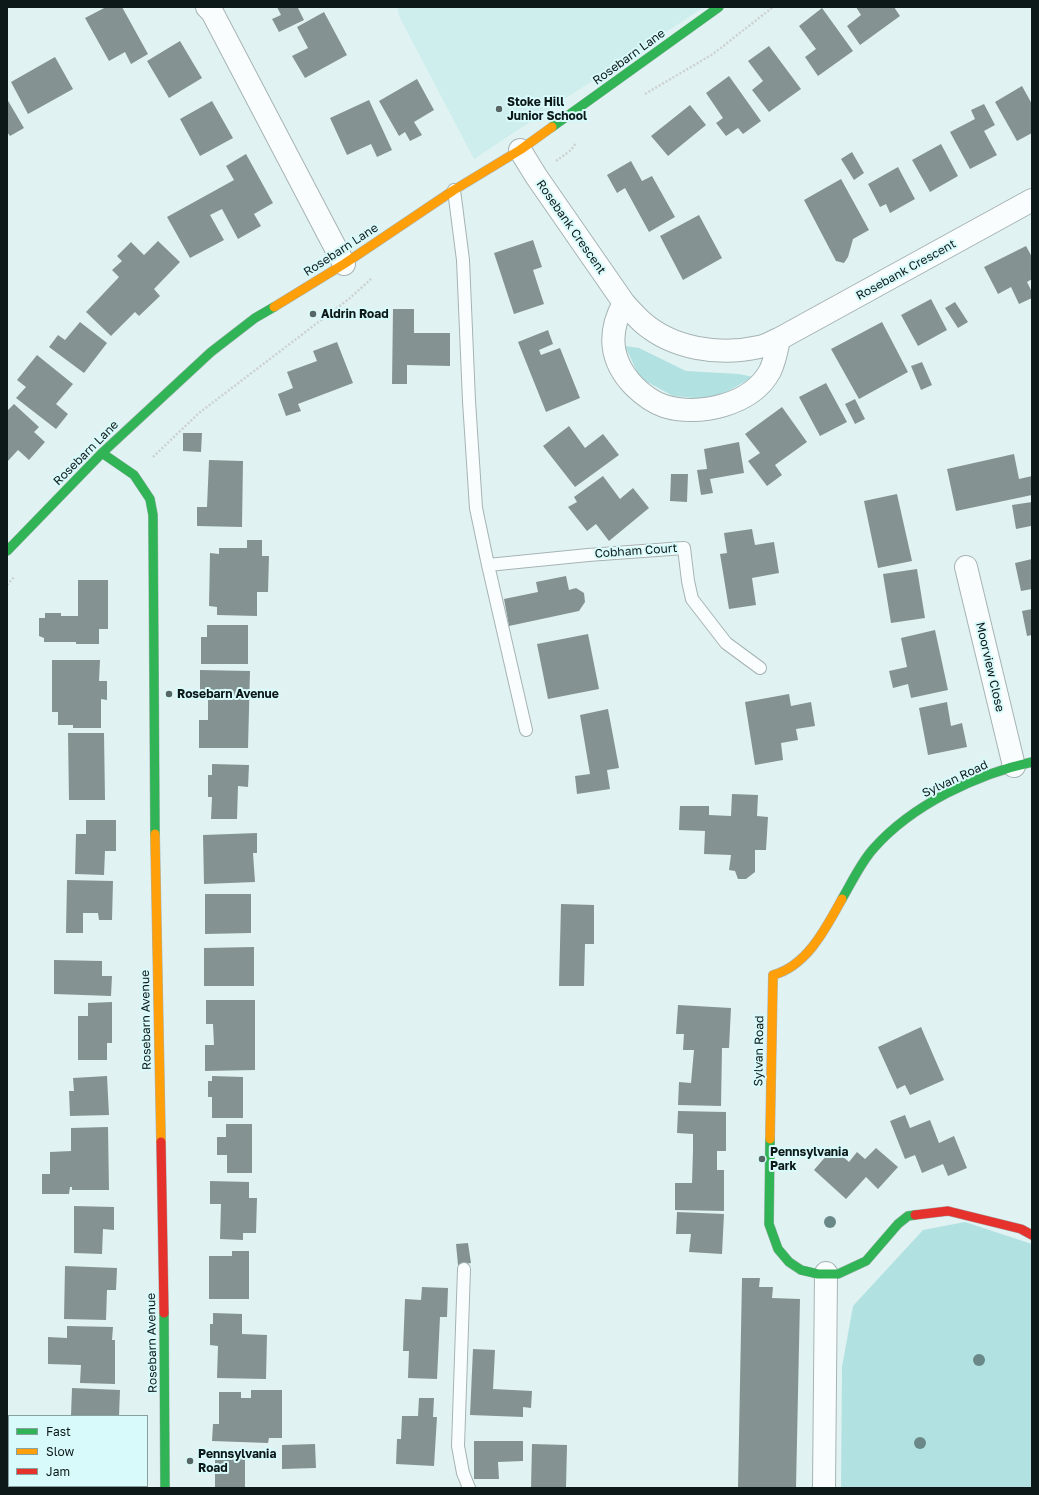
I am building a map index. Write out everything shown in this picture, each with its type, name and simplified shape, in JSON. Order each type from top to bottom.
[{"type":"street","points":[[207,7],[212,12],[344,264]]},
{"type":"street","name":"Rosebarn Lane","points":[[10,541],[102,453],[212,352],[255,318],[344,264],[454,190],[520,150],[719,7]]},
{"type":"street","name":"Rosebank Crescent","points":[[520,150],[536,176],[624,303],[641,321],[664,336],[702,350],[720,351],[761,347],[779,339],[1032,200]]},
{"type":"street","points":[[624,303],[617,315],[614,330],[613,345],[617,363],[627,379],[646,398],[664,406],[680,409],[700,410],[718,408],[739,400],[755,388],[770,371],[779,339]]},
{"type":"street","name":"Rosebarn Avenue","points":[[102,453],[134,475],[150,499],[153,515],[154,853],[163,1227],[165,1488]]},
{"type":"street","name":"Moorview Close","points":[[966,567],[1023,764]]},
{"type":"street","name":"Sylvan Road","points":[[1023,764],[960,787],[926,805],[894,827],[873,849],[820,938],[794,966],[784,972],[773,975],[769,1224],[778,1249],[789,1262],[801,1270],[818,1274],[838,1274],[866,1260],[898,1224],[908,1216],[948,1211],[1021,1229],[1032,1234]]},
{"type":"street","points":[[824,1488],[826,1273]]},
{"type":"lane","points":[[454,190],[463,260],[469,401],[476,508],[526,730]]},
{"type":"lane","name":"Cobham Court","points":[[488,565],[588,555],[684,548],[692,599],[726,643],[760,668]]},
{"type":"lane","points":[[464,1269],[458,1446],[463,1473],[469,1488]]},
{"type":"path","points":[[640,97],[713,54],[773,7]]},
{"type":"path","points":[[536,176],[571,150],[579,139]]},
{"type":"path","points":[[134,475],[199,413],[350,298],[377,274]]},
{"type":"path","points":[[7,585],[18,573]]},
{"type":"shaded area","name":"Stoke Hill Junior School","points":[[397,7],[704,7],[474,159],[399,16]]},
{"type":"shaded area","points":[[625,346],[639,348],[686,371],[739,374],[753,377],[721,395],[706,399],[673,396],[640,378]]},
{"type":"shaded area","points":[[965,1222],[1032,1244],[1032,1488],[841,1488],[842,1367],[853,1306],[923,1230]]},
{"type":"building","points":[[106,7],[122,7],[148,54],[131,64],[125,52],[109,61],[85,18]]},
{"type":"building","points":[[277,7],[301,7],[298,8],[304,20],[279,32],[272,19],[281,15]]},
{"type":"building","points":[[856,7],[894,7],[900,16],[860,45],[847,26],[861,15]]},
{"type":"building","points":[[822,8],[853,51],[818,76],[805,57],[816,49],[799,26]]},
{"type":"building","points":[[324,12],[347,55],[305,78],[292,56],[308,48],[297,27]]},
{"type":"building","points":[[180,41],[202,78],[169,98],[147,61]]},
{"type":"building","points":[[769,46],[801,89],[769,112],[752,90],[763,81],[748,61]]},
{"type":"building","points":[[55,57],[73,89],[28,114],[11,82]]},
{"type":"building","points":[[729,76],[761,121],[743,134],[738,128],[726,136],[716,123],[723,118],[706,93]]},
{"type":"building","points":[[417,79],[434,110],[414,122],[422,135],[410,141],[405,132],[399,136],[379,101]]},
{"type":"building","points":[[1022,86],[1032,104],[1032,133],[1017,141],[995,102]]},
{"type":"building","points":[[7,99],[24,128],[10,136],[7,132]]},
{"type":"building","points":[[369,100],[392,150],[377,157],[371,144],[347,155],[330,118]]},
{"type":"building","points":[[212,101],[233,138],[200,156],[180,119]]},
{"type":"building","points":[[984,104],[995,125],[984,131],[997,155],[970,169],[950,132],[975,119],[971,110]]},
{"type":"building","points":[[690,105],[706,125],[668,156],[651,136]]},
{"type":"building","points":[[941,144],[958,176],[930,192],[912,160]]},
{"type":"building","points":[[852,152],[864,173],[854,180],[841,159]]},
{"type":"building","points":[[246,154],[273,203],[254,214],[261,226],[238,239],[222,209],[210,215],[224,240],[190,258],[167,217],[234,180],[226,166]]},
{"type":"building","points":[[631,161],[642,181],[652,176],[675,217],[649,232],[625,188],[617,193],[607,175]]},
{"type":"building","points":[[898,167],[915,199],[890,213],[886,204],[880,207],[868,184]]},
{"type":"building","points":[[841,179],[869,230],[853,239],[848,257],[844,263],[836,261],[804,200]]},
{"type":"building","points":[[699,215],[722,258],[683,280],[660,236]]},
{"type":"building","points":[[533,240],[542,267],[533,270],[544,304],[514,314],[494,253]]},
{"type":"building","points":[[158,241],[180,262],[154,289],[160,296],[139,316],[135,312],[111,336],[86,312],[119,277],[112,270],[122,261],[117,256],[131,242],[144,255]]},
{"type":"building","points":[[1026,246],[1032,257],[1032,279],[1027,282],[1032,292],[1032,298],[1019,304],[1011,287],[998,294],[984,267]]},
{"type":"building","points":[[931,299],[947,330],[918,346],[901,315]]},
{"type":"building","points":[[955,302],[968,322],[958,328],[945,308]]},
{"type":"building","points":[[393,309],[414,309],[414,333],[450,333],[450,366],[407,365],[407,384],[392,384]]},
{"type":"building","points":[[80,322],[107,343],[84,373],[49,347],[58,335],[65,340]]},
{"type":"building","points":[[882,322],[908,372],[859,399],[831,349]]},
{"type":"building","points":[[548,330],[553,344],[539,350],[541,355],[560,348],[580,398],[546,412],[518,342]]},
{"type":"building","points":[[337,342],[353,383],[298,404],[301,411],[286,416],[278,394],[293,388],[287,372],[317,361],[313,351]]},
{"type":"building","points":[[37,355],[73,384],[56,404],[68,414],[56,429],[16,398],[26,387],[17,380]]},
{"type":"building","points":[[922,362],[932,385],[921,390],[911,366]]},
{"type":"building","points":[[826,383],[847,422],[820,436],[799,397]]},
{"type":"building","points":[[855,399],[865,419],[855,424],[845,404]]},
{"type":"building","points":[[14,404],[39,427],[34,432],[45,442],[29,460],[18,450],[7,462],[7,411]]},
{"type":"building","points":[[782,407],[807,442],[775,465],[782,475],[767,486],[748,461],[760,453],[745,434]]},
{"type":"building","points":[[569,426],[585,448],[603,434],[619,455],[575,487],[543,446]]},
{"type":"building","points":[[183,433],[202,433],[201,452],[183,451]]},
{"type":"building","points":[[739,442],[744,473],[710,479],[713,493],[701,495],[697,470],[707,469],[704,449]]},
{"type":"building","points":[[1014,454],[1019,479],[1032,476],[1032,495],[956,511],[947,469]]},
{"type":"building","points":[[209,460],[243,461],[242,527],[197,526],[197,507],[207,507]]},
{"type":"building","points":[[671,474],[688,474],[687,502],[670,501]]},
{"type":"building","points":[[603,476],[620,499],[633,488],[649,508],[609,541],[596,524],[587,531],[568,507],[577,502],[574,497]]},
{"type":"building","points":[[897,494],[912,561],[878,568],[864,501]]},
{"type":"building","points":[[1032,502],[1032,529],[1031,526],[1016,529],[1012,505]]},
{"type":"building","points":[[752,529],[755,545],[774,542],[779,573],[752,578],[756,605],[729,609],[720,554],[727,553],[724,533]]},
{"type":"building","points":[[247,540],[262,540],[262,556],[269,556],[268,592],[257,592],[257,616],[217,615],[217,607],[209,606],[210,553],[219,554],[219,548],[247,548]]},
{"type":"building","points":[[1032,559],[1032,589],[1021,591],[1015,563]]},
{"type":"building","points":[[917,569],[925,618],[891,623],[883,574]]},
{"type":"building","points":[[566,576],[569,590],[576,588],[584,593],[585,602],[579,611],[509,626],[504,599],[538,592],[536,582]]},
{"type":"building","points":[[78,580],[108,580],[108,629],[99,629],[99,644],[44,642],[44,638],[39,636],[39,618],[45,618],[45,613],[61,613],[61,616],[78,616]]},
{"type":"building","points":[[1032,609],[1032,635],[1027,636],[1022,611]]},
{"type":"building","points":[[207,625],[248,625],[248,664],[201,664],[201,637],[207,637]]},
{"type":"building","points":[[935,630],[948,690],[911,698],[908,684],[893,688],[889,671],[907,667],[901,638]]},
{"type":"building","points":[[588,634],[599,689],[548,699],[537,644]]},
{"type":"building","points":[[52,660],[100,660],[99,681],[107,681],[107,700],[101,699],[101,728],[73,728],[73,725],[58,725],[58,712],[52,712]]},
{"type":"building","points":[[200,670],[250,671],[248,748],[199,748],[199,720],[208,720],[208,697],[200,697]]},
{"type":"building","points":[[789,694],[791,706],[811,702],[815,726],[796,729],[798,740],[781,743],[783,760],[755,765],[745,702]]},
{"type":"building","points":[[947,702],[951,726],[962,723],[967,747],[928,755],[919,708]]},
{"type":"building","points":[[608,709],[619,768],[607,770],[610,789],[577,794],[575,776],[590,774],[580,715]]},
{"type":"building","points":[[68,733],[104,733],[105,800],[69,800]]},
{"type":"building","points":[[212,764],[249,765],[248,787],[238,786],[237,819],[211,819],[212,797],[208,797],[208,775],[212,775]]},
{"type":"building","points":[[732,794],[758,795],[757,816],[768,817],[766,850],[755,850],[755,872],[746,879],[738,879],[735,871],[729,870],[731,855],[704,854],[705,831],[679,830],[680,806],[709,806],[709,815],[731,816]]},
{"type":"building","points":[[86,820],[116,820],[116,851],[105,851],[104,875],[75,874],[76,834],[86,834]]},
{"type":"building","points":[[257,833],[257,853],[253,853],[255,882],[204,884],[203,835]]},
{"type":"building","points":[[67,880],[113,881],[112,920],[99,920],[98,913],[83,913],[83,933],[66,933]]},
{"type":"building","points":[[205,894],[251,894],[251,933],[205,934]]},
{"type":"building","points":[[561,904],[594,905],[594,944],[585,944],[584,986],[559,986]]},
{"type":"building","points":[[254,947],[254,986],[204,986],[204,948]]},
{"type":"building","points":[[54,960],[102,961],[102,976],[112,976],[111,996],[54,994]]},
{"type":"building","points":[[206,1000],[255,1000],[255,1070],[205,1071],[205,1045],[214,1045],[213,1024],[206,1024]]},
{"type":"building","points":[[112,1002],[112,1043],[107,1043],[107,1060],[78,1060],[78,1016],[88,1016],[88,1003]]},
{"type":"building","points":[[678,1005],[731,1008],[729,1048],[722,1048],[721,1106],[678,1105],[679,1082],[691,1083],[694,1050],[683,1050],[684,1034],[676,1034]]},
{"type":"building","points":[[921,1027],[944,1080],[910,1095],[905,1085],[897,1089],[878,1047]]},
{"type":"building","points":[[107,1076],[109,1115],[70,1116],[69,1091],[74,1091],[73,1078]]},
{"type":"building","points":[[212,1076],[243,1077],[243,1118],[212,1118],[212,1097],[208,1097],[208,1081],[212,1081]]},
{"type":"building","points":[[678,1111],[726,1112],[726,1151],[717,1151],[717,1170],[724,1170],[724,1211],[675,1210],[675,1183],[692,1183],[693,1150],[693,1134],[677,1133]]},
{"type":"building","points":[[905,1115],[910,1128],[930,1120],[939,1143],[954,1136],[967,1168],[948,1176],[943,1164],[922,1173],[915,1155],[905,1159],[890,1121]]},
{"type":"building","points":[[226,1124],[252,1124],[252,1173],[227,1173],[227,1155],[217,1155],[217,1137],[226,1137]]},
{"type":"building","points":[[108,1127],[109,1190],[72,1190],[72,1187],[70,1187],[69,1194],[42,1194],[42,1174],[50,1174],[50,1152],[71,1151],[71,1128]]},
{"type":"building","points":[[833,1148],[849,1162],[857,1152],[865,1159],[876,1148],[898,1167],[878,1189],[866,1177],[846,1199],[814,1170]]},
{"type":"building","points":[[210,1181],[249,1182],[249,1198],[257,1198],[256,1233],[243,1233],[243,1240],[220,1239],[221,1204],[210,1204]]},
{"type":"building","points":[[74,1206],[114,1207],[114,1230],[103,1229],[102,1254],[74,1253]]},
{"type":"building","points":[[677,1212],[724,1214],[722,1254],[689,1252],[691,1234],[676,1234]]},
{"type":"building","points":[[468,1243],[471,1263],[458,1265],[456,1244]]},
{"type":"building","points":[[232,1251],[249,1251],[249,1299],[209,1299],[209,1256],[232,1256]]},
{"type":"building","points":[[65,1266],[117,1268],[116,1290],[107,1290],[106,1320],[64,1319]]},
{"type":"building","points":[[742,1278],[760,1278],[759,1287],[773,1287],[772,1298],[800,1299],[796,1488],[738,1488]]},
{"type":"building","points":[[422,1287],[448,1288],[447,1317],[440,1317],[437,1379],[408,1378],[409,1351],[403,1351],[405,1299],[421,1300]]},
{"type":"building","points":[[213,1313],[242,1314],[242,1334],[267,1335],[266,1379],[217,1378],[218,1346],[210,1345],[210,1324],[213,1324]]},
{"type":"building","points":[[67,1326],[113,1327],[112,1340],[115,1340],[115,1384],[80,1383],[81,1365],[48,1364],[48,1337],[67,1338]]},
{"type":"building","points":[[473,1349],[495,1350],[493,1389],[532,1391],[531,1408],[523,1407],[523,1417],[470,1415]]},
{"type":"building","points":[[72,1388],[120,1390],[119,1415],[71,1415]]},
{"type":"building","points":[[251,1390],[282,1390],[282,1438],[269,1438],[268,1443],[212,1441],[213,1424],[219,1424],[219,1392],[241,1392],[241,1398],[251,1398]]},
{"type":"building","points":[[419,1398],[434,1398],[433,1417],[437,1417],[434,1466],[396,1464],[397,1439],[401,1439],[402,1416],[418,1416]]},
{"type":"building","points":[[474,1441],[523,1441],[523,1461],[498,1462],[499,1479],[474,1479]]},
{"type":"building","points":[[315,1444],[316,1468],[282,1469],[282,1445]]},
{"type":"building","points":[[532,1444],[567,1445],[566,1488],[531,1488]]},
{"type":"building","points":[[215,1457],[245,1458],[245,1488],[215,1488]]},
{"type":"traffic: fast","points":[[552,127],[719,7]]},
{"type":"traffic: fast","points":[[7,551],[102,453],[211,352],[255,318],[274,307]]},
{"type":"traffic: fast","points":[[102,453],[134,475],[150,499],[153,515],[155,834]]},
{"type":"traffic: fast","points":[[842,899],[869,854],[889,832],[907,818],[926,805],[968,783],[989,774],[1032,762]]},
{"type":"traffic: fast","points":[[770,1139],[769,1224],[778,1249],[789,1262],[801,1270],[818,1274],[838,1274],[866,1261],[898,1224],[908,1216],[915,1215]]},
{"type":"traffic: fast","points":[[164,1313],[165,1488]]},
{"type":"traffic: slow","points":[[274,307],[344,264],[454,190],[520,150],[552,127]]},
{"type":"traffic: slow","points":[[155,834],[161,1142]]},
{"type":"traffic: slow","points":[[770,1139],[773,975],[785,970],[806,955],[822,933],[842,899]]},
{"type":"traffic: jam","points":[[161,1142],[164,1313]]},
{"type":"traffic: jam","points":[[915,1215],[948,1211],[1021,1229],[1032,1235]]},
{"type":"place","name":"Stoke Hill Junior School","points":[[499,109]]},
{"type":"place","name":"Aldrin Road","points":[[313,314]]},
{"type":"place","name":"Rosebarn Avenue","points":[[169,694]]},
{"type":"place","name":"Pennsylvania Park","points":[[762,1159]]},
{"type":"place","name":"Pennsylvania Road","points":[[190,1461]]}]
